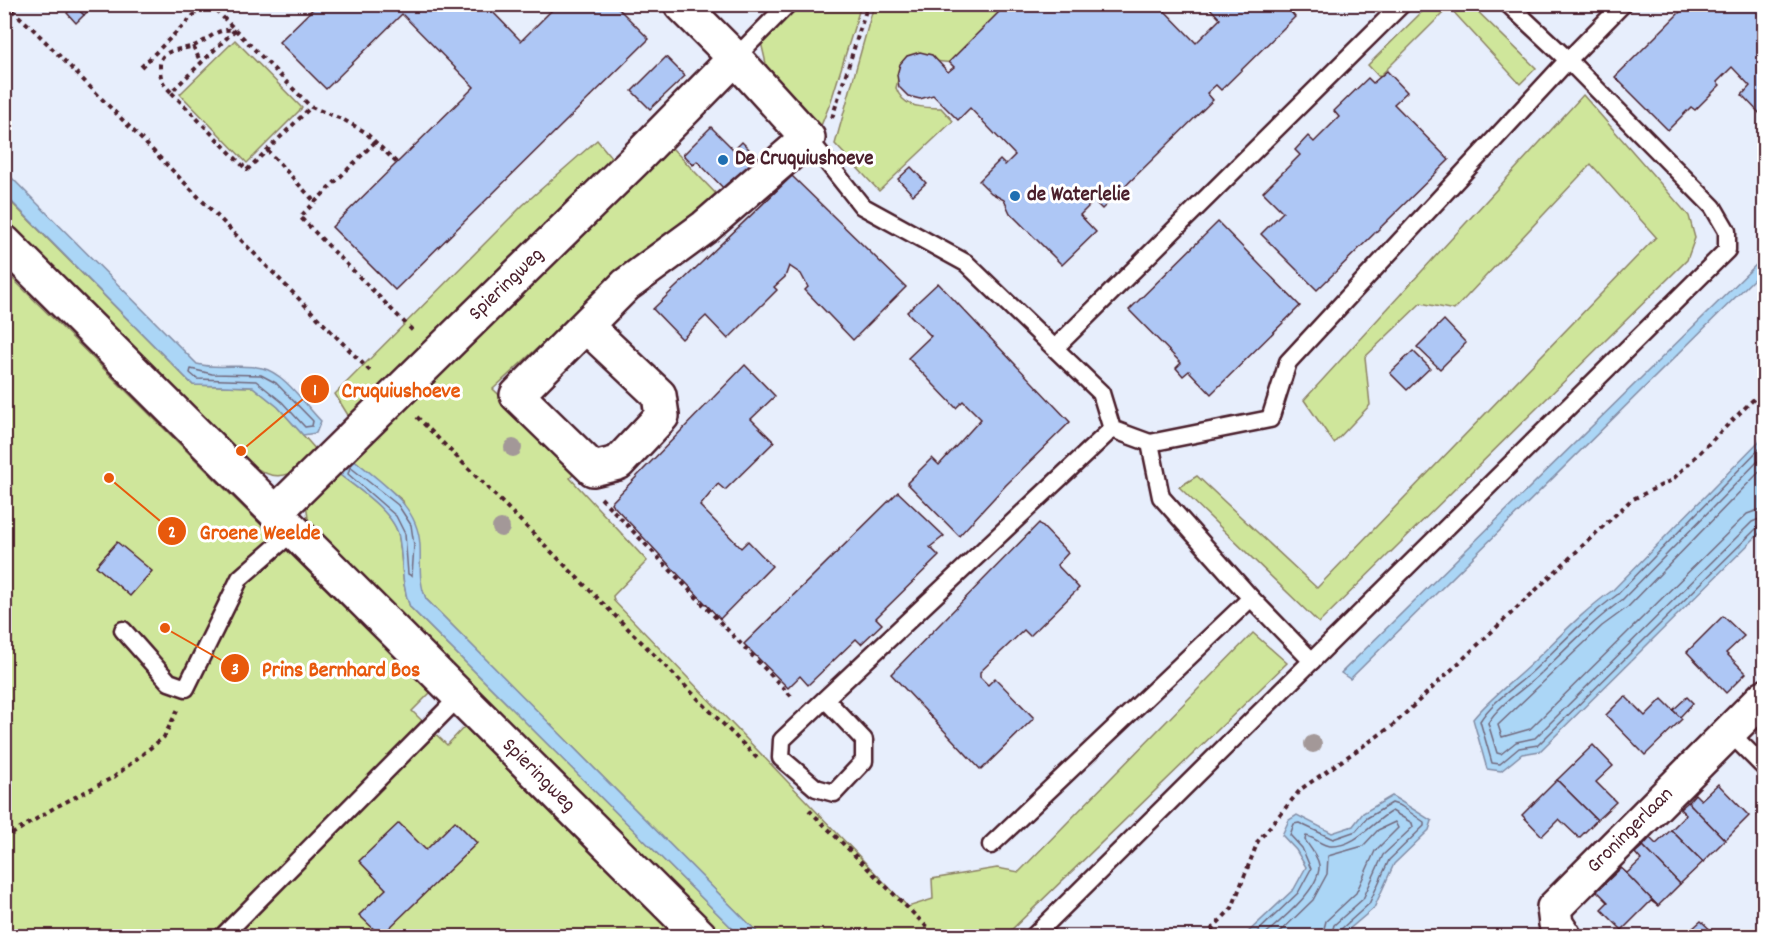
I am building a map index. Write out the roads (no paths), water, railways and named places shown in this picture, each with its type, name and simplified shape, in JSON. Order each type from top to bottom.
[{"type":"street","points":[[586,326],[660,395],[662,416],[618,463],[593,469],[517,395],[626,285],[815,145],[735,58],[681,4]]},
{"type":"street","name":"Spieringweg","points":[[286,520],[394,395],[635,160],[735,58]]},
{"type":"street","name":"Spieringweg","points":[[4,242],[286,520],[700,936]]},
{"type":"street","name":"Groningerlaan","points":[[1564,936],[1556,924],[1554,908],[1764,697]]},
{"type":"lane","name":"Spieringweg","points":[[735,58],[788,4]]},
{"type":"lane","points":[[1055,348],[1402,4]]},
{"type":"lane","points":[[1034,936],[1726,250],[1727,231],[1713,207],[1568,60],[1508,4]]},
{"type":"lane","points":[[1112,429],[1150,443],[1270,419],[1288,362],[1568,60],[1623,4]]},
{"type":"lane","points":[[815,145],[862,206],[966,263],[1055,348],[1101,393],[1112,429]]},
{"type":"lane","points":[[825,699],[864,740],[864,761],[834,793],[816,788],[781,758],[782,740],[809,714],[1112,429]]},
{"type":"lane","points":[[1150,443],[1161,497],[1251,598],[1312,661]]},
{"type":"lane","points":[[123,630],[169,682],[186,688],[240,578],[286,520]]},
{"type":"lane","points":[[991,845],[1251,598]]},
{"type":"lane","points":[[223,936],[460,696]]},
{"type":"lane","points":[[1729,732],[1764,767]]},
{"type":"water","points":[[5,171],[197,364],[262,368],[279,376],[321,421],[316,433],[303,435],[278,407],[253,387],[193,385],[5,195]]},
{"type":"water","points":[[1764,257],[1764,269],[1350,679],[1341,673]]},
{"type":"water","points":[[1764,436],[1764,529],[1540,751],[1522,754],[1501,771],[1487,769],[1473,719],[1493,697],[1580,617],[1613,590]]},
{"type":"water","points":[[352,458],[396,495],[412,517],[418,530],[421,579],[426,599],[761,936],[740,936],[410,607],[405,590],[399,538],[391,519],[374,501],[336,472]]},
{"type":"water","points":[[1392,796],[1432,821],[1429,830],[1394,864],[1374,908],[1341,936],[1244,936],[1294,889],[1306,867],[1296,850],[1282,835],[1289,820],[1297,815],[1332,833],[1353,826],[1363,813]]},
{"type":"place","name":"De Cruquiushoeve","points":[[723,160]]},
{"type":"place","name":"de Waterlelie","points":[[1015,196]]},
{"type":"place","name":"Cruquiushoeve","points":[[241,451]]},
{"type":"place","name":"Groene Weelde","points":[[109,478]]},
{"type":"place","name":"Prins Bernhard Bos","points":[[165,628]]}]
